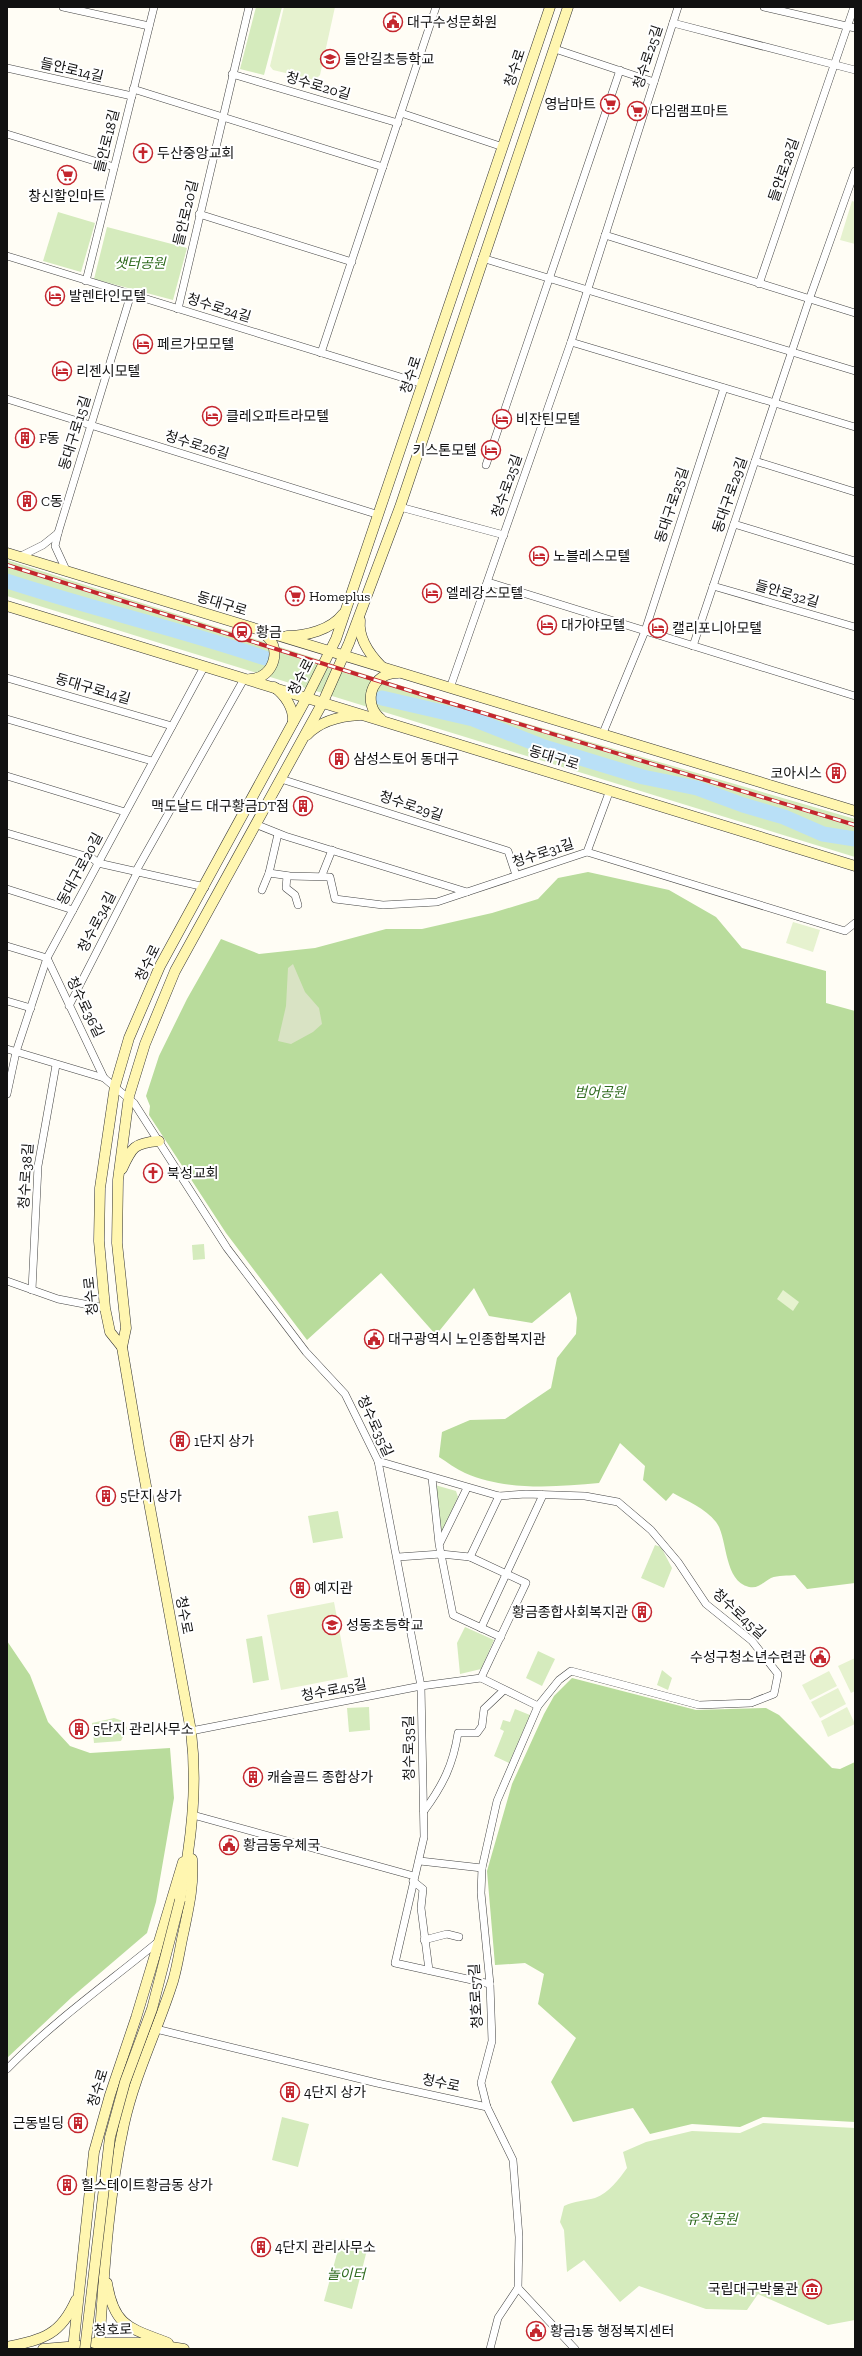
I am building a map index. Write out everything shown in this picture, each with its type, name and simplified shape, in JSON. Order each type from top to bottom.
[{"type":"main road","name":"청수로","points":[[122,1347],[110,1332],[105,1308],[99,1241],[100,1188],[115,1086],[129,1038],[160,966],[330,652],[379,515],[550,7]]},
{"type":"main road","name":"청수로","points":[[85,2349],[110,2137],[125,2082],[152,2008],[180,1900],[191,1843],[195,1763],[191,1731],[138,1448],[122,1347],[126,1328],[117,1243],[118,1180],[129,1096],[145,1044],[175,972],[255,824],[282,779],[323,702],[344,656],[400,507],[482,258],[555,50],[568,7]]},
{"type":"main road","name":"동대구로","points":[[7,554],[237,622],[330,652],[382,666],[406,676],[603,733],[855,811]]},
{"type":"main road","name":"동대구로","points":[[7,606],[855,866]]},
{"type":"main road","points":[[277,635],[294,636],[312,633],[330,625],[344,613]]},
{"type":"main road","points":[[360,614],[359,628],[362,637],[368,650],[382,666]]},
{"type":"main road","points":[[244,679],[261,677],[273,665],[275,652],[271,640],[258,630]]},
{"type":"main road","points":[[388,722],[382,720],[373,710],[370,703],[371,689],[375,683],[386,675],[400,673],[406,676]]},
{"type":"main road","points":[[272,686],[287,701],[293,717],[293,722]]},
{"type":"main road","points":[[301,742],[313,729],[322,724],[339,718],[365,715]]},
{"type":"main road","points":[[118,1180],[131,1149],[144,1142],[159,1141]]},
{"type":"main road","name":"청수로","points":[[73,2348],[94,2152],[110,2095],[160,1940],[177,1877],[191,1843]]},
{"type":"main road","name":"청수로","points":[[99,2346],[100,2315],[115,2182],[124,2123],[140,2070],[173,1980],[193,1880],[191,1843]]},
{"type":"main road","points":[[82,2264],[87,2272],[93,2275],[99,2273],[106,2265]]},
{"type":"main road","points":[[7,2347],[27,2343],[52,2333],[67,2319],[76,2299],[82,2264]]},
{"type":"main road","points":[[106,2265],[111,2306],[118,2318],[127,2326],[185,2349]]},
{"type":"main road","name":"청호로","points":[[43,2349],[144,2343],[185,2349]]},
{"type":"street","points":[[63,7],[149,26]]},
{"type":"street","name":"들안로18길","points":[[86,280],[154,7]]},
{"type":"street","name":"들안로20길","points":[[178,309],[222,116],[249,7]]},
{"type":"street","points":[[322,353],[436,7]]},
{"type":"street","points":[[673,23],[678,7]]},
{"type":"street","points":[[764,7],[855,28]]},
{"type":"street","name":"들안로28길","points":[[759,284],[854,7]]},
{"type":"street","name":"청수로25길","points":[[400,507],[504,535],[571,342],[673,23],[834,65]]},
{"type":"street","points":[[555,50],[654,82]]},
{"type":"street","points":[[834,65],[855,70]]},
{"type":"street","name":"들안로14길","points":[[7,68],[133,92],[222,116]]},
{"type":"street","points":[[486,465],[620,70]]},
{"type":"street","name":"청수로20길","points":[[232,74],[398,123]]},
{"type":"street","points":[[401,113],[503,147]]},
{"type":"street","points":[[222,116],[383,167]]},
{"type":"street","points":[[7,134],[114,168]]},
{"type":"street","points":[[791,352],[809,300],[851,193],[855,171]]},
{"type":"street","points":[[199,214],[352,262]]},
{"type":"street","points":[[605,235],[809,300],[855,313]]},
{"type":"street","name":"청수로24길","points":[[7,256],[423,384]]},
{"type":"street","points":[[482,258],[855,371]]},
{"type":"street","name":"동대구로15길","points":[[67,572],[55,546],[131,294]]},
{"type":"street","points":[[571,342],[855,427]]},
{"type":"street","name":"동대구로29길","points":[[693,646],[791,352]]},
{"type":"street","name":"동대구로25길","points":[[603,733],[644,631],[724,388]]},
{"type":"street","name":"청수로26길","points":[[7,399],[379,515]]},
{"type":"street","points":[[755,461],[855,492]]},
{"type":"street","points":[[734,524],[855,562]]},
{"type":"street","points":[[18,557],[43,545],[58,533]]},
{"type":"street","points":[[450,688],[504,535]]},
{"type":"street","points":[[488,582],[855,696]]},
{"type":"street","name":"들안로32길","points":[[713,586],[855,627]]},
{"type":"street","name":"동대구로20길","points":[[7,1094],[16,1052],[47,958],[204,667]]},
{"type":"street","name":"동대구로14길","points":[[7,678],[172,726]]},
{"type":"street","points":[[137,871],[244,679]]},
{"type":"street","points":[[7,719],[152,761]]},
{"type":"street","points":[[7,776],[125,812]]},
{"type":"street","name":"청수로29길","points":[[282,779],[508,851],[516,876]]},
{"type":"street","name":"청수로31길","points":[[322,875],[330,877],[335,899],[383,905],[437,902],[587,852],[610,790]]},
{"type":"street","points":[[255,824],[278,834],[467,892]]},
{"type":"street","points":[[7,833],[92,858],[98,862],[204,887]]},
{"type":"street","points":[[262,890],[269,873],[278,834]]},
{"type":"street","points":[[269,873],[287,876],[322,875],[332,850]]},
{"type":"street","points":[[587,852],[845,931],[855,923]]},
{"type":"street","name":"청수로34길","points":[[69,1006],[137,871]]},
{"type":"street","points":[[287,876],[286,888],[295,895],[298,905]]},
{"type":"street","points":[[7,889],[73,910]]},
{"type":"street","points":[[7,946],[47,958]]},
{"type":"street","name":"청수로36길","points":[[47,958],[104,1078],[129,1096]]},
{"type":"street","points":[[7,1001],[31,1008]]},
{"type":"street","points":[[7,1050],[104,1078]]},
{"type":"street","name":"청수로38길","points":[[32,1290],[38,1166],[56,1065]]},
{"type":"street","name":"청수로35길","points":[[129,1096],[227,1248],[306,1352],[345,1394],[378,1461],[398,1557],[421,1686],[424,1837],[420,1861],[414,1878],[395,1963],[490,1984]]},
{"type":"street","points":[[7,1281],[58,1299],[105,1308]]},
{"type":"street","name":"청수로45길","points":[[378,1461],[432,1478],[499,1496],[585,1496],[618,1502],[651,1530],[678,1562],[706,1604],[752,1641],[778,1674],[774,1694],[751,1703],[700,1705],[571,1671],[559,1680],[538,1706]]},
{"type":"street","points":[[432,1478],[439,1544],[452,1615],[501,1637]]},
{"type":"street","points":[[439,1544],[467,1488]]},
{"type":"street","points":[[481,1628],[543,1495]]},
{"type":"street","points":[[470,1557],[499,1496]]},
{"type":"street","points":[[398,1557],[441,1554],[470,1557],[526,1583],[481,1678],[538,1706]]},
{"type":"street","name":"청수로45길","points":[[191,1731],[421,1686],[481,1678]]},
{"type":"street","points":[[424,1811],[442,1786],[456,1748],[458,1733],[476,1733],[482,1726],[484,1709],[504,1690]]},
{"type":"street","name":"청호로57길","points":[[518,2288],[519,2237],[513,2160],[488,2107],[481,2083],[492,2041],[490,1984],[481,1893],[482,1868],[498,1801],[538,1706]]},
{"type":"street","points":[[193,1815],[414,1878],[423,1889],[421,1908],[429,1970]]},
{"type":"street","points":[[420,1861],[482,1868]]},
{"type":"street","points":[[424,1940],[447,1934],[459,1937]]},
{"type":"street","points":[[7,2069],[82,2000],[110,1981],[160,1940]]},
{"type":"street","name":"청수로","points":[[156,2029],[377,2083],[488,2107]]},
{"type":"street","points":[[490,2349],[498,2318],[518,2288],[575,2349]]},
{"type":"green space","points":[[256,7],[282,7],[264,75],[240,69]]},
{"type":"green space","points":[[284,7],[335,7],[320,75],[315,80],[273,70],[270,66]]},
{"type":"green space","points":[[852,201],[855,202],[855,244],[840,240]]},
{"type":"green space","points":[[58,212],[95,223],[81,272],[43,261]]},
{"type":"green space","name":"샛터공원","points":[[107,227],[187,248],[173,300],[94,279]]},
{"type":"green space","points":[[7,560],[446,700],[855,819],[855,857],[7,596]]},
{"type":"green space","name":"범어공원","points":[[588,872],[669,890],[716,917],[742,948],[826,971],[826,1003],[855,1011],[855,1583],[807,1589],[795,1575],[774,1577],[756,1587],[749,1587],[741,1583],[730,1568],[720,1529],[712,1517],[690,1502],[673,1493],[666,1501],[643,1480],[645,1466],[620,1443],[599,1483],[566,1486],[514,1485],[481,1479],[458,1470],[439,1457],[442,1432],[470,1420],[505,1419],[551,1388],[557,1358],[576,1334],[577,1318],[570,1292],[532,1323],[489,1316],[474,1288],[436,1335],[381,1273],[307,1340],[226,1233],[149,1115],[150,1106],[146,1096],[159,1056],[187,999],[221,939],[259,954],[315,948],[386,929],[422,929],[492,913],[538,899],[558,878]]},
{"type":"green space","points":[[793,922],[820,930],[813,952],[786,943]]},
{"type":"green space","points":[[293,964],[305,992],[319,1008],[322,1024],[313,1032],[291,1044],[278,1041],[286,1006],[288,968]]},
{"type":"green space","points":[[204,1244],[205,1259],[193,1260],[192,1245]]},
{"type":"green space","points":[[783,1290],[799,1302],[793,1311],[777,1299]]},
{"type":"green space","points":[[435,1485],[456,1491],[458,1497],[440,1536]]},
{"type":"green space","points":[[338,1511],[343,1538],[313,1543],[308,1516]]},
{"type":"green space","points":[[655,1545],[661,1547],[672,1568],[664,1588],[641,1578]]},
{"type":"green space","points":[[334,1602],[348,1677],[281,1690],[267,1615]]},
{"type":"green space","points":[[465,1627],[494,1640],[481,1669],[460,1674],[457,1643]]},
{"type":"green space","points":[[262,1636],[269,1680],[253,1683],[246,1639]]},
{"type":"green space","points":[[7,1641],[30,1675],[48,1722],[70,1746],[90,1753],[170,1748],[174,1798],[156,1902],[147,1933],[72,1997],[7,2058]]},
{"type":"green space","points":[[538,1651],[555,1659],[542,1686],[526,1678]]},
{"type":"green space","points":[[855,1658],[855,1691],[851,1693],[838,1666]]},
{"type":"green space","points":[[662,1670],[672,1678],[668,1690],[657,1685]]},
{"type":"green space","points":[[829,1671],[837,1686],[810,1700],[802,1685]]},
{"type":"green space","points":[[572,1678],[696,1710],[766,1708],[779,1715],[832,1768],[840,1769],[855,1762],[855,2122],[763,2117],[740,2127],[692,2124],[650,2134],[633,2108],[573,2122],[551,2082],[576,2038],[538,2004],[544,1974],[525,1963],[495,1965],[487,1871],[512,1784],[544,1714],[554,1696]]},
{"type":"green space","points":[[838,1688],[846,1704],[820,1718],[811,1702]]},
{"type":"green space","points":[[369,1707],[370,1730],[349,1732],[347,1708]]},
{"type":"green space","points":[[847,1707],[855,1724],[828,1737],[821,1721]]},
{"type":"green space","points":[[515,1709],[530,1715],[509,1763],[494,1756],[504,1731],[500,1729],[503,1720],[510,1722]]},
{"type":"green space","points":[[114,1718],[123,1721],[127,1728],[121,1741],[94,1743],[92,1723]]},
{"type":"green space","points":[[282,2117],[309,2124],[298,2167],[272,2160]]},
{"type":"green space","name":"유적공원","points":[[763,2123],[855,2128],[855,2320],[828,2325],[758,2294],[747,2310],[706,2309],[639,2286],[620,2302],[584,2260],[567,2272],[564,2230],[560,2222],[564,2206],[595,2198],[605,2193],[627,2168],[623,2152],[646,2142],[692,2131],[740,2133]]},
{"type":"green space","name":"놀이터","points":[[341,2239],[368,2246],[352,2309],[324,2301]]},
{"type":"waterway","points":[[7,581],[265,658]]},
{"type":"waterway","points":[[382,698],[473,719],[544,747],[643,777],[697,788],[743,805],[784,817],[823,834],[855,839]]},
{"type":"railway","points":[[7,565],[430,697],[855,825]]},
{"type":"place","name":"대구수성문화원","points":[[393,22]]},
{"type":"place","name":"들안길초등학교","points":[[330,59]]},
{"type":"place","name":"영남마트","points":[[610,104]]},
{"type":"place","name":"다임램프마트","points":[[637,111]]},
{"type":"place","name":"두산중앙교회","points":[[143,153]]},
{"type":"place","name":"창신할인마트","points":[[67,175]]},
{"type":"place","name":"발렌타인모텔","points":[[55,296]]},
{"type":"place","name":"페르가모모텔","points":[[143,344]]},
{"type":"place","name":"리젠시모텔","points":[[62,371]]},
{"type":"place","name":"클레오파트라모텔","points":[[212,416]]},
{"type":"place","name":"비잔틴모텔","points":[[502,419]]},
{"type":"place","name":"F동","points":[[25,438]]},
{"type":"place","name":"키스톤모텔","points":[[491,450]]},
{"type":"place","name":"C동","points":[[27,501]]},
{"type":"place","name":"노블레스모텔","points":[[539,556]]},
{"type":"place","name":"엘레강스모텔","points":[[432,593]]},
{"type":"place","name":"Homeplus","points":[[295,596]]},
{"type":"place","name":"대가야모텔","points":[[547,625]]},
{"type":"place","name":"캘리포니아모텔","points":[[658,628]]},
{"type":"place","name":"황금","points":[[242,632]]},
{"type":"place","name":"삼성스토어 동대구","points":[[339,759]]},
{"type":"place","name":"코아시스","points":[[836,773]]},
{"type":"place","name":"맥도날드 대구황금DT점","points":[[303,806]]},
{"type":"place","name":"북성교회","points":[[153,1173]]},
{"type":"place","name":"대구광역시 노인종합복지관","points":[[374,1339]]},
{"type":"place","name":"1단지 상가","points":[[180,1441]]},
{"type":"place","name":"5단지 상가","points":[[106,1496]]},
{"type":"place","name":"예지관","points":[[300,1588]]},
{"type":"place","name":"황금종합사회복지관","points":[[642,1612]]},
{"type":"place","name":"성동초등학교","points":[[332,1625]]},
{"type":"place","name":"수성구청소년수련관","points":[[820,1657]]},
{"type":"place","name":"5단지 관리사무소","points":[[79,1729]]},
{"type":"place","name":"캐슬골드 종합상가","points":[[253,1777]]},
{"type":"place","name":"황금동우체국","points":[[229,1845]]},
{"type":"place","name":"4단지 상가","points":[[290,2092]]},
{"type":"place","name":"근동빌딩","points":[[78,2123]]},
{"type":"place","name":"힐스테이트황금동 상가","points":[[67,2185]]},
{"type":"place","name":"4단지 관리사무소","points":[[261,2247]]},
{"type":"place","name":"국립대구박물관","points":[[812,2289]]},
{"type":"place","name":"황금1동 행정복지센터","points":[[536,2331]]}]
